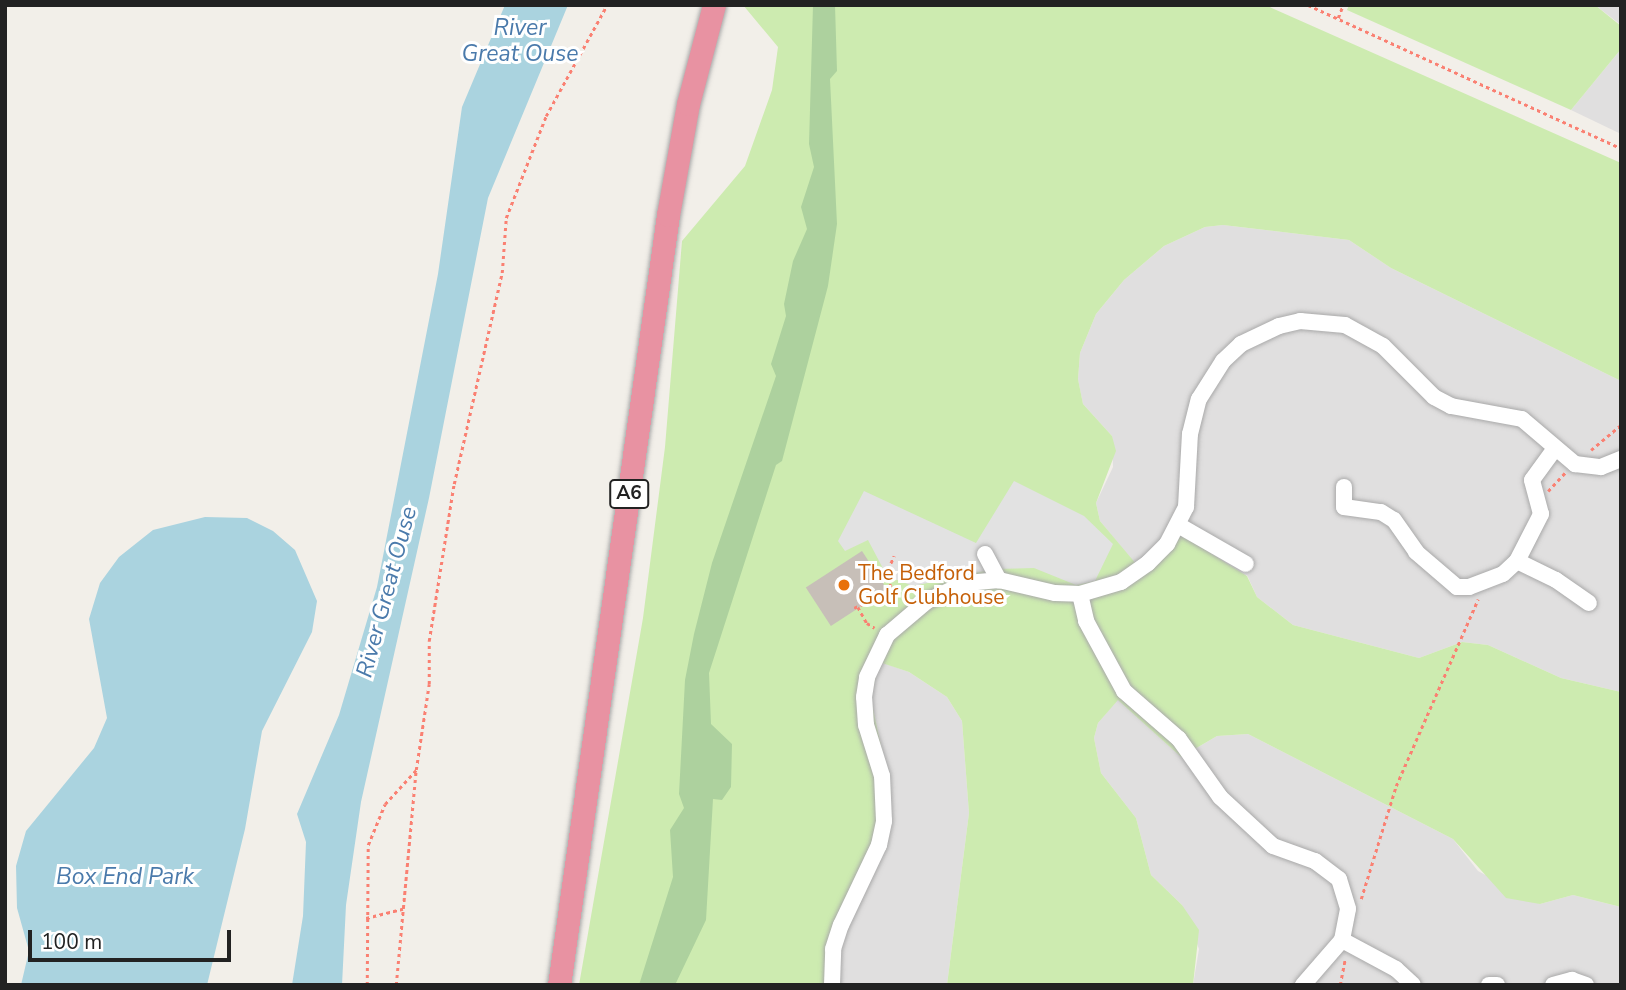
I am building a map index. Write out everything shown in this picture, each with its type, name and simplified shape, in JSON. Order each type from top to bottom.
[{"type":"highway","name":"A6","points":[[559,985],[668,215],[688,104],[714,5]]},
{"type":"street","points":[[832,985],[833,949],[841,925],[874,855],[884,821],[883,776],[866,725],[864,697],[867,677],[887,635],[943,591],[966,583],[999,580],[1055,593],[1080,594],[1121,582],[1149,564],[1178,526],[1190,488],[1190,434],[1199,399],[1223,361],[1241,344],[1279,326],[1324,321],[1366,334],[1434,397],[1468,411],[1522,419],[1555,448],[1587,467],[1621,459]]},
{"type":"street","points":[[1344,487],[1344,507],[1381,512],[1394,520],[1416,552],[1457,587],[1469,587],[1503,574],[1517,561],[1541,513],[1532,480],[1555,448]]},
{"type":"street","points":[[1178,526],[1246,564]]},
{"type":"street","points":[[985,554],[999,580]]},
{"type":"street","points":[[1517,561],[1556,580],[1589,603]]},
{"type":"street","points":[[1080,594],[1086,621],[1124,691],[1179,739],[1220,797],[1273,846],[1315,861],[1339,879],[1348,909],[1345,942],[1303,985]]},
{"type":"street","points":[[1345,942],[1396,969],[1413,985]]},
{"type":"street","points":[[1553,985],[1572,980],[1586,985]]},
{"type":"street","points":[[1489,985],[1497,985]]},
{"type":"path","points":[[396,985],[416,770],[429,684],[429,641],[454,484],[502,273],[506,218],[546,117],[607,5]]},
{"type":"path","points":[[1308,5],[1621,148]]},
{"type":"path","points":[[1338,18],[1343,5]]},
{"type":"path","points":[[887,635],[867,623],[856,607],[888,593],[891,587],[885,576],[894,556]]},
{"type":"path","points":[[1359,905],[1396,786],[1489,578]]},
{"type":"path","points":[[367,985],[365,919],[368,845],[385,804],[416,770]]},
{"type":"path","points":[[365,919],[403,909]]},
{"type":"path","points":[[1340,985],[1345,942]]},
{"type":"shaded area","points":[[1595,5],[1621,5],[1621,25]]},
{"type":"shaded area","points":[[1621,49],[1621,134],[1571,110]]},
{"type":"shaded area","points":[[1223,225],[1349,240],[1391,268],[1621,381],[1621,692],[1561,678],[1488,645],[1462,642],[1419,658],[1293,625],[1257,597],[1247,575],[1137,566],[1100,521],[1096,503],[1113,467],[1112,436],[1083,404],[1078,379],[1080,353],[1096,314],[1124,280],[1164,246],[1205,227]]},
{"type":"shaded area","points":[[1014,481],[1084,516],[1113,544],[1095,581],[1076,585],[1034,568],[994,569],[913,586],[887,576],[868,540],[845,551],[838,541],[864,491],[976,543]]},
{"type":"shaded area","points":[[878,661],[909,672],[947,697],[962,721],[969,813],[947,985],[838,985],[841,940],[886,765],[871,699]]},
{"type":"shaded area","points":[[1118,699],[1181,757],[1217,736],[1248,734],[1453,839],[1478,871],[1540,904],[1573,895],[1621,907],[1621,985],[1193,985],[1199,949],[1182,905],[1151,875],[1136,818],[1101,773],[1094,738],[1098,723]]},
{"type":"green space","points":[[743,5],[1265,5],[1621,163],[1621,381],[1391,268],[1349,240],[1223,225],[1205,227],[1164,246],[1124,280],[1096,314],[1080,353],[1078,379],[1083,404],[1112,436],[1116,451],[1096,503],[1100,521],[1137,565],[1175,531],[1247,576],[1257,597],[1293,625],[1419,658],[1462,642],[1488,645],[1561,678],[1621,692],[1621,907],[1573,895],[1540,904],[1506,898],[1453,839],[1248,734],[1217,736],[1181,757],[1118,700],[1098,723],[1094,738],[1101,773],[1136,818],[1151,875],[1182,905],[1199,930],[1193,985],[947,985],[969,813],[962,721],[947,697],[909,672],[879,662],[871,699],[891,792],[890,822],[841,940],[838,985],[579,985],[643,618],[665,447],[682,241],[745,166],[772,90],[778,47]]},
{"type":"green space","points":[[813,5],[835,5],[837,71],[830,79],[837,224],[828,286],[782,461],[776,465],[709,673],[711,724],[732,744],[731,787],[722,800],[713,799],[706,920],[675,985],[639,985],[673,877],[670,830],[684,808],[679,794],[685,680],[694,634],[712,563],[776,376],[771,364],[786,316],[784,304],[793,261],[807,229],[801,207],[814,167],[809,144]]},
{"type":"green space","points":[[1349,5],[1595,5],[1621,26],[1621,49],[1571,110],[1347,10]]},
{"type":"water","name":"River Great Ouse","points":[[505,5],[568,5],[488,198],[429,498],[361,802],[346,905],[342,985],[292,985],[303,916],[306,842],[297,814],[339,715],[377,587],[438,274],[462,107]]},
{"type":"water","name":"Box End Park","points":[[205,517],[247,518],[273,531],[295,550],[317,601],[312,632],[262,731],[245,829],[207,985],[21,985],[29,951],[17,908],[16,866],[26,831],[94,748],[107,718],[89,619],[100,583],[119,557],[153,530]]},
{"type":"building","name":"The Bedford Golf Clubhouse","points":[[862,551],[887,590],[831,626],[806,587]]},
{"type":"place","name":"The Bedford Golf Clubhouse","points":[[844,585]]}]
